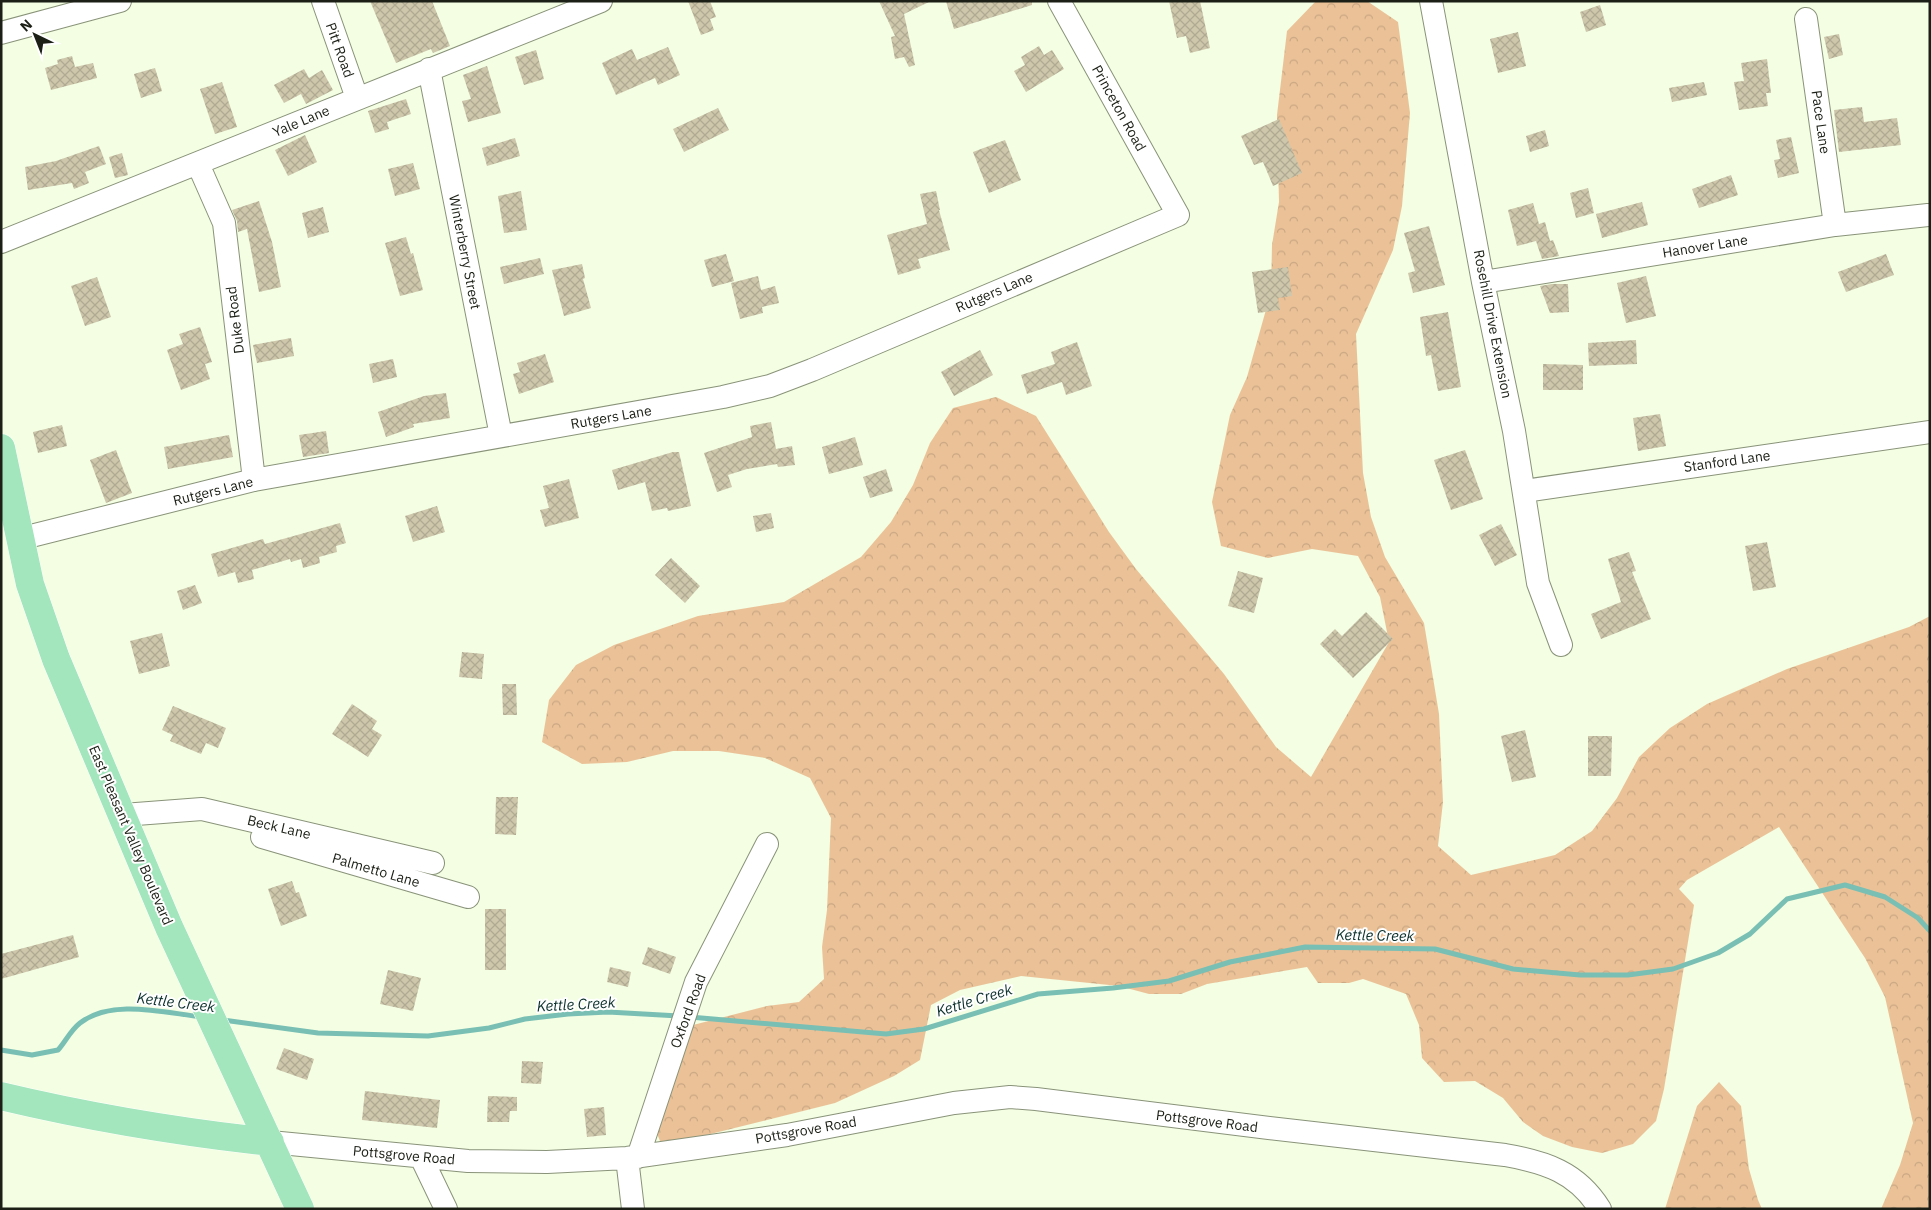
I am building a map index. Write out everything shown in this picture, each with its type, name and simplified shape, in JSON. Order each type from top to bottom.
[{"type":"main road","name":"East Pleasant Valley Boulevard","points":[[1,448],[30,584],[56,659],[123,814],[169,927],[300,1209]]},
{"type":"main road","name":"Pottsgrove Road","points":[[1,1096],[175,1129],[270,1142]]},
{"type":"street","points":[[1,33],[120,1]]},
{"type":"street","name":"Pitt Road","points":[[323,1],[357,98]]},
{"type":"street","name":"Yale Lane","points":[[1,242],[600,1]]},
{"type":"street","name":"Princeton Road","points":[[1059,1],[1178,214]]},
{"type":"street","name":"Rosehill Drive Extension","points":[[1431,1],[1469,196],[1483,282],[1514,431],[1538,584],[1561,645]]},
{"type":"street","name":"Pace Lane","points":[[1806,19],[1835,225]]},
{"type":"street","name":"Winterberry Street","points":[[429,69],[501,436]]},
{"type":"street","name":"Duke Road","points":[[198,164],[224,223],[254,480]]},
{"type":"street","name":"Rutgers Lane","points":[[19,539],[254,480],[723,397],[770,386],[812,370],[1178,214]]},
{"type":"street","name":"Hanover Lane","points":[[1483,282],[1835,225],[1928,215]]},
{"type":"street","name":"Stanford Lane","points":[[1524,491],[1930,432]]},
{"type":"street","name":"Beck Lane","points":[[123,814],[169,813],[202,809],[433,863]]},
{"type":"street","name":"Palmetto Lane","points":[[169,813],[195,818],[468,897]]},
{"type":"street","name":"Oxford Road","points":[[633,1209],[633,1158],[696,982],[767,844]]},
{"type":"street","name":"Pottsgrove Road","points":[[270,1142],[422,1157],[505,1162],[633,1158],[787,1135],[954,1102],[992,1098],[1019,1098],[1536,1160],[1558,1169],[1576,1181],[1599,1206]]},
{"type":"street","points":[[422,1157],[446,1209]]},
{"type":"green space","points":[[1316,1],[1367,1],[1398,22],[1410,113],[1402,206],[1393,250],[1356,334],[1363,473],[1371,517],[1385,557],[1424,623],[1439,714],[1443,802],[1438,846],[1471,875],[1555,855],[1592,831],[1617,798],[1639,757],[1670,728],[1707,704],[1787,669],[1909,627],[1930,616],[1930,1209],[1881,1209],[1900,1165],[1913,1123],[1885,997],[1865,958],[1779,827],[1687,880],[1679,889],[1694,905],[1664,1089],[1656,1121],[1633,1144],[1602,1153],[1572,1147],[1543,1136],[1523,1122],[1503,1098],[1475,1081],[1444,1082],[1422,1058],[1419,1025],[1406,994],[1363,979],[1349,983],[1318,983],[1307,967],[1207,984],[1181,994],[1149,994],[1119,986],[1021,976],[960,990],[931,1005],[920,1060],[894,1076],[835,1103],[662,1146],[650,1116],[693,1025],[767,1006],[799,1002],[824,979],[822,947],[827,910],[831,818],[810,778],[765,758],[719,751],[673,751],[627,762],[582,764],[542,742],[549,700],[576,665],[614,645],[698,616],[784,602],[861,557],[891,522],[913,485],[930,443],[953,408],[996,397],[1036,416],[1109,532],[1136,569],[1224,674],[1276,747],[1311,777],[1389,642],[1380,597],[1358,556],[1312,549],[1268,558],[1221,546],[1212,502],[1230,415],[1247,377],[1271,292],[1272,245],[1279,202],[1277,115],[1287,31]]},
{"type":"green space","points":[[1719,1082],[1741,1106],[1749,1169],[1762,1209],[1665,1209],[1697,1106]]},
{"type":"building","points":[[370,1],[432,1],[450,46],[433,53],[431,49],[396,63]]},
{"type":"building","points":[[688,1],[710,1],[716,17],[710,19],[714,30],[701,35]]},
{"type":"building","points":[[879,1],[931,1],[904,14],[915,65],[909,67],[904,57],[895,59],[891,37],[895,36]]},
{"type":"building","points":[[946,1],[1032,1],[1032,5],[954,29]]},
{"type":"building","points":[[1169,1],[1200,1],[1210,48],[1190,53],[1186,36],[1177,38]]},
{"type":"building","points":[[1600,5],[1606,25],[1586,32],[1580,12]]},
{"type":"building","points":[[1518,32],[1526,66],[1498,73],[1490,39]]},
{"type":"building","points":[[1839,34],[1843,55],[1829,59],[1824,37]]},
{"type":"building","points":[[1039,46],[1044,55],[1052,50],[1064,69],[1026,92],[1014,71],[1025,65],[1021,57]]},
{"type":"building","points":[[668,47],[680,75],[658,85],[655,78],[616,95],[602,63],[632,49],[637,60]]},
{"type":"building","points":[[536,50],[544,79],[524,85],[515,57]]},
{"type":"building","points":[[72,56],[75,67],[93,63],[97,78],[51,90],[45,68],[58,64],[57,60]]},
{"type":"building","points":[[1767,59],[1771,93],[1766,93],[1768,106],[1739,110],[1734,82],[1744,81],[1741,63]]},
{"type":"building","points":[[487,66],[501,113],[468,122],[462,101],[471,99],[463,75]]},
{"type":"building","points":[[155,68],[162,91],[141,98],[134,74]]},
{"type":"building","points":[[304,69],[309,78],[322,70],[333,90],[306,104],[301,94],[284,103],[274,85]]},
{"type":"building","points":[[222,82],[237,127],[215,134],[200,89]]},
{"type":"building","points":[[1704,82],[1707,95],[1672,102],[1669,88]]},
{"type":"building","points":[[406,99],[411,114],[387,122],[389,129],[375,133],[368,111]]},
{"type":"building","points":[[1862,107],[1864,122],[1897,118],[1901,145],[1839,152],[1834,110]]},
{"type":"building","points":[[718,108],[729,130],[684,152],[673,129]]},
{"type":"building","points":[[1279,119],[1302,173],[1273,186],[1263,162],[1254,165],[1241,136]]},
{"type":"building","points":[[1545,130],[1549,146],[1530,152],[1526,136]]},
{"type":"building","points":[[305,135],[317,162],[288,176],[275,150]]},
{"type":"building","points":[[1791,137],[1799,173],[1778,178],[1774,160],[1780,159],[1776,140]]},
{"type":"building","points":[[515,138],[520,156],[487,166],[482,148]]},
{"type":"building","points":[[1005,140],[1021,180],[989,193],[973,152]]},
{"type":"building","points":[[99,146],[106,164],[85,172],[89,183],[74,189],[72,183],[28,190],[25,167],[56,161]]},
{"type":"building","points":[[122,153],[128,175],[115,178],[109,157]]},
{"type":"building","points":[[413,163],[420,189],[395,196],[388,169]]},
{"type":"building","points":[[1731,175],[1738,195],[1699,208],[1692,189]]},
{"type":"building","points":[[1588,188],[1594,213],[1576,218],[1570,193]]},
{"type":"building","points":[[521,191],[527,230],[504,233],[498,196]]},
{"type":"building","points":[[936,191],[950,250],[918,259],[921,268],[898,275],[887,235],[927,224],[920,194]]},
{"type":"building","points":[[259,201],[272,242],[281,287],[259,292],[247,229],[238,232],[237,221],[232,210]]},
{"type":"building","points":[[1642,202],[1648,225],[1602,238],[1596,214]]},
{"type":"building","points":[[1533,203],[1539,224],[1545,222],[1550,241],[1553,240],[1559,256],[1542,259],[1536,241],[1517,246],[1508,210]]},
{"type":"building","points":[[323,207],[329,232],[308,238],[302,213]]},
{"type":"building","points":[[1429,226],[1445,285],[1413,293],[1408,273],[1415,271],[1404,233]]},
{"type":"building","points":[[406,237],[411,254],[413,253],[423,290],[400,296],[385,243]]},
{"type":"building","points":[[726,254],[734,281],[712,287],[704,260]]},
{"type":"building","points":[[1886,254],[1894,275],[1846,292],[1838,272]]},
{"type":"building","points":[[540,258],[544,274],[504,284],[500,267]]},
{"type":"building","points":[[582,264],[585,278],[583,279],[591,308],[564,316],[552,270]]},
{"type":"building","points":[[1288,267],[1292,296],[1278,298],[1280,310],[1258,313],[1252,272]]},
{"type":"building","points":[[758,276],[761,290],[775,286],[779,303],[762,307],[763,313],[740,319],[731,283]]},
{"type":"building","points":[[1646,276],[1656,316],[1626,323],[1617,283]]},
{"type":"building","points":[[97,277],[111,317],[85,326],[71,286]]},
{"type":"building","points":[[1568,284],[1569,312],[1550,313],[1540,286]]},
{"type":"building","points":[[1448,312],[1461,387],[1438,391],[1431,355],[1426,356],[1420,317]]},
{"type":"building","points":[[200,327],[212,362],[205,364],[210,379],[181,390],[167,350],[183,344],[179,334]]},
{"type":"building","points":[[291,338],[294,356],[257,363],[253,345]]},
{"type":"building","points":[[1636,340],[1637,364],[1589,366],[1588,343]]},
{"type":"building","points":[[1077,342],[1092,386],[1066,395],[1062,382],[1027,394],[1021,375],[1055,364],[1051,352]]},
{"type":"building","points":[[980,350],[993,375],[954,396],[941,372]]},
{"type":"building","points":[[545,354],[554,382],[519,394],[513,374],[520,372],[517,363]]},
{"type":"building","points":[[393,359],[397,377],[373,383],[369,364]]},
{"type":"building","points":[[1543,364],[1583,365],[1583,390],[1543,390]]},
{"type":"building","points":[[446,393],[450,418],[413,424],[414,427],[386,437],[378,412],[424,396]]},
{"type":"building","points":[[1660,414],[1666,446],[1638,451],[1633,418]]},
{"type":"building","points":[[771,422],[776,449],[792,446],[795,465],[778,467],[777,464],[747,469],[728,475],[732,487],[717,492],[704,453],[752,437],[750,426]]},
{"type":"building","points":[[62,425],[67,446],[38,453],[33,432]]},
{"type":"building","points":[[326,431],[329,453],[303,457],[299,435]]},
{"type":"building","points":[[229,435],[233,457],[168,469],[164,447]]},
{"type":"building","points":[[855,437],[863,465],[829,474],[822,447]]},
{"type":"building","points":[[116,450],[132,493],[106,503],[90,460]]},
{"type":"building","points":[[1465,450],[1483,499],[1451,510],[1434,460]]},
{"type":"building","points":[[673,452],[679,452],[691,506],[668,511],[667,508],[652,511],[645,482],[618,490],[612,470]]},
{"type":"building","points":[[886,469],[893,491],[870,498],[863,477]]},
{"type":"building","points":[[569,479],[579,518],[545,527],[540,510],[549,508],[543,486]]},
{"type":"building","points":[[437,506],[445,532],[413,542],[405,516]]},
{"type":"building","points":[[771,513],[774,528],[756,532],[753,516]]},
{"type":"building","points":[[340,523],[346,543],[336,546],[337,552],[319,557],[320,563],[303,568],[301,559],[291,562],[290,559],[252,570],[254,579],[238,583],[235,572],[218,577],[211,554],[263,539],[265,544]]},
{"type":"building","points":[[1501,524],[1517,555],[1495,566],[1479,535]]},
{"type":"building","points":[[1767,542],[1776,587],[1753,591],[1745,546]]},
{"type":"building","points":[[1629,552],[1636,571],[1632,572],[1651,619],[1601,639],[1591,614],[1621,602],[1608,559]]},
{"type":"building","points":[[671,558],[700,586],[685,603],[655,575]]},
{"type":"building","points":[[1238,571],[1263,578],[1254,613],[1228,606]]},
{"type":"building","points":[[195,585],[202,603],[183,610],[177,591]]},
{"type":"building","points":[[1366,612],[1393,639],[1353,678],[1320,644],[1335,629],[1342,636]]},
{"type":"building","points":[[162,633],[170,666],[139,674],[130,641]]},
{"type":"building","points":[[462,652],[484,654],[482,679],[459,677]]},
{"type":"building","points":[[502,684],[516,684],[517,715],[503,715]]},
{"type":"building","points":[[352,704],[377,721],[372,729],[382,735],[368,757],[332,734]]},
{"type":"building","points":[[173,706],[226,728],[218,748],[206,743],[201,754],[170,741],[173,735],[162,730]]},
{"type":"building","points":[[1525,730],[1536,777],[1512,782],[1501,736]]},
{"type":"building","points":[[1588,736],[1612,736],[1611,776],[1588,776]]},
{"type":"building","points":[[496,797],[518,797],[516,835],[495,834]]},
{"type":"building","points":[[292,881],[296,893],[299,892],[307,916],[281,926],[268,889]]},
{"type":"building","points":[[485,909],[506,909],[506,970],[485,970]]},
{"type":"building","points":[[73,935],[79,957],[1,979],[1,954]]},
{"type":"building","points":[[648,947],[676,957],[670,974],[642,964]]},
{"type":"building","points":[[610,967],[631,972],[628,987],[607,982]]},
{"type":"building","points":[[388,970],[421,978],[413,1011],[380,1004]]},
{"type":"building","points":[[284,1048],[314,1059],[307,1080],[276,1069]]},
{"type":"building","points":[[522,1061],[543,1062],[541,1084],[521,1083]]},
{"type":"building","points":[[365,1091],[440,1100],[437,1128],[362,1120]]},
{"type":"building","points":[[488,1096],[517,1097],[517,1111],[510,1111],[509,1122],[487,1122]]},
{"type":"building","points":[[604,1107],[606,1135],[587,1137],[584,1109]]},
{"type":"waterway","name":"Kettle Creek","points":[[690,1017],[886,1034],[924,1029],[1038,994],[1169,981],[1230,962],[1305,947],[1435,949],[1513,969],[1580,975],[1628,975],[1673,969],[1718,953],[1750,934],[1787,899],[1845,885],[1885,897],[1918,918],[1930,931]]},
{"type":"waterway","name":"Kettle Creek","points":[[1,1050],[32,1055],[58,1050],[73,1029],[80,1023],[93,1015],[107,1011],[139,1009],[202,1017]]},
{"type":"waterway","name":"Kettle Creek","points":[[223,1020],[318,1033],[428,1036],[489,1028],[525,1019],[568,1014],[608,1012],[679,1016]]}]
